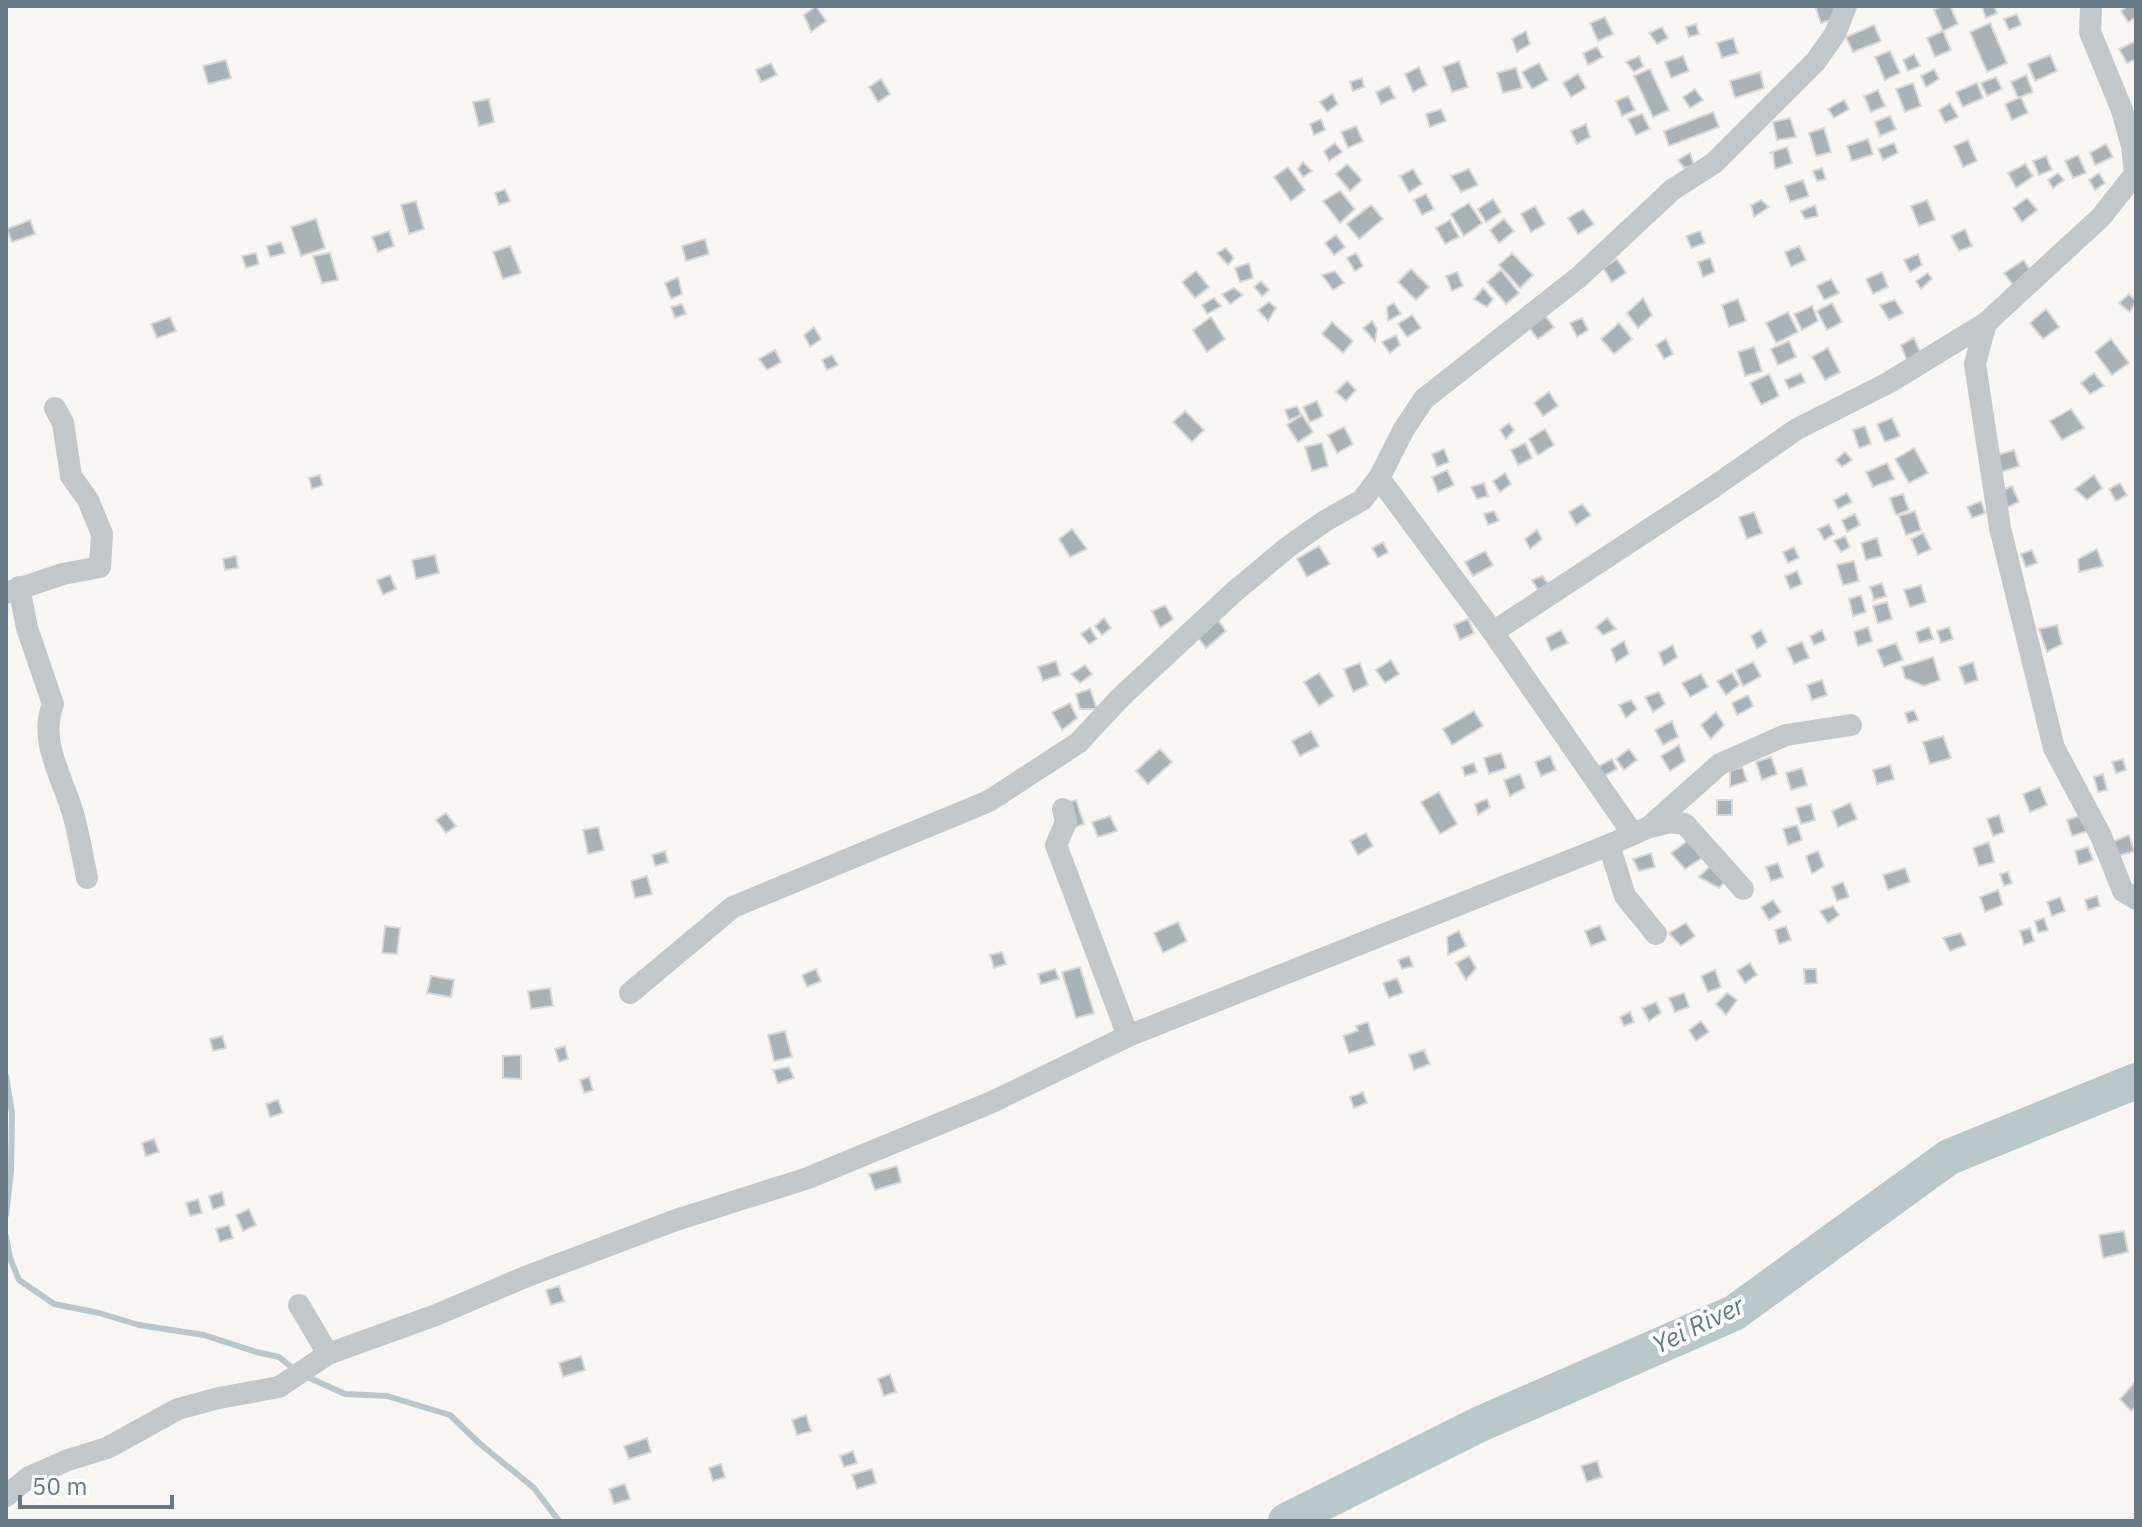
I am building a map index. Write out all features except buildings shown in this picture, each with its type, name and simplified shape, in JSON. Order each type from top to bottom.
[{"type":"street","points":[[630,993],[733,907],[989,801],[1078,743],[1121,697],[1234,592],[1288,547],[1362,500],[1379,478],[1404,429],[1424,399],[1579,277],[1672,190],[1714,163],[1816,61],[1835,34],[1846,6]]},
{"type":"street","points":[[1493,632],[1797,429],[1888,383],[1977,328],[2101,217],[2135,174],[2132,146],[2122,110],[2090,32],[2091,6]]},
{"type":"street","points":[[1977,328],[1975,364],[2000,528],[2054,748],[2101,836],[2123,891],[2136,899]]},
{"type":"street","points":[[55,408],[63,423],[71,476],[88,500],[102,534],[100,567],[63,574],[12,590],[53,704],[48,717],[49,748],[73,814],[87,878]]},
{"type":"street","points":[[1379,478],[1641,831]]},
{"type":"street","points":[[1641,831],[1720,764],[1786,735],[1851,725]]},
{"type":"street","points":[[1063,809],[1066,822],[1056,845],[1128,1036]]},
{"type":"street","points":[[6,1496],[29,1477],[107,1448],[178,1409],[279,1387],[328,1354],[436,1315],[525,1277],[676,1220],[808,1178],[992,1102],[1128,1036],[1641,831],[1671,822],[1685,824],[1743,889]]},
{"type":"street","points":[[1609,845],[1625,896],[1656,934]]},
{"type":"street","points":[[299,1305],[328,1354]]},
{"type":"waterway","points":[[6,1076],[12,1113],[11,1171],[6,1215]]},
{"type":"waterway","name":"Yei River","points":[[1286,1521],[1480,1424],[1734,1313],[1949,1157],[2136,1081]]},
{"type":"waterway","points":[[6,1236],[19,1280],[54,1304],[139,1325],[204,1335],[279,1357],[295,1370]]},
{"type":"waterway","points":[[305,1376],[345,1394],[387,1396],[450,1415],[534,1488],[559,1521]]}]
